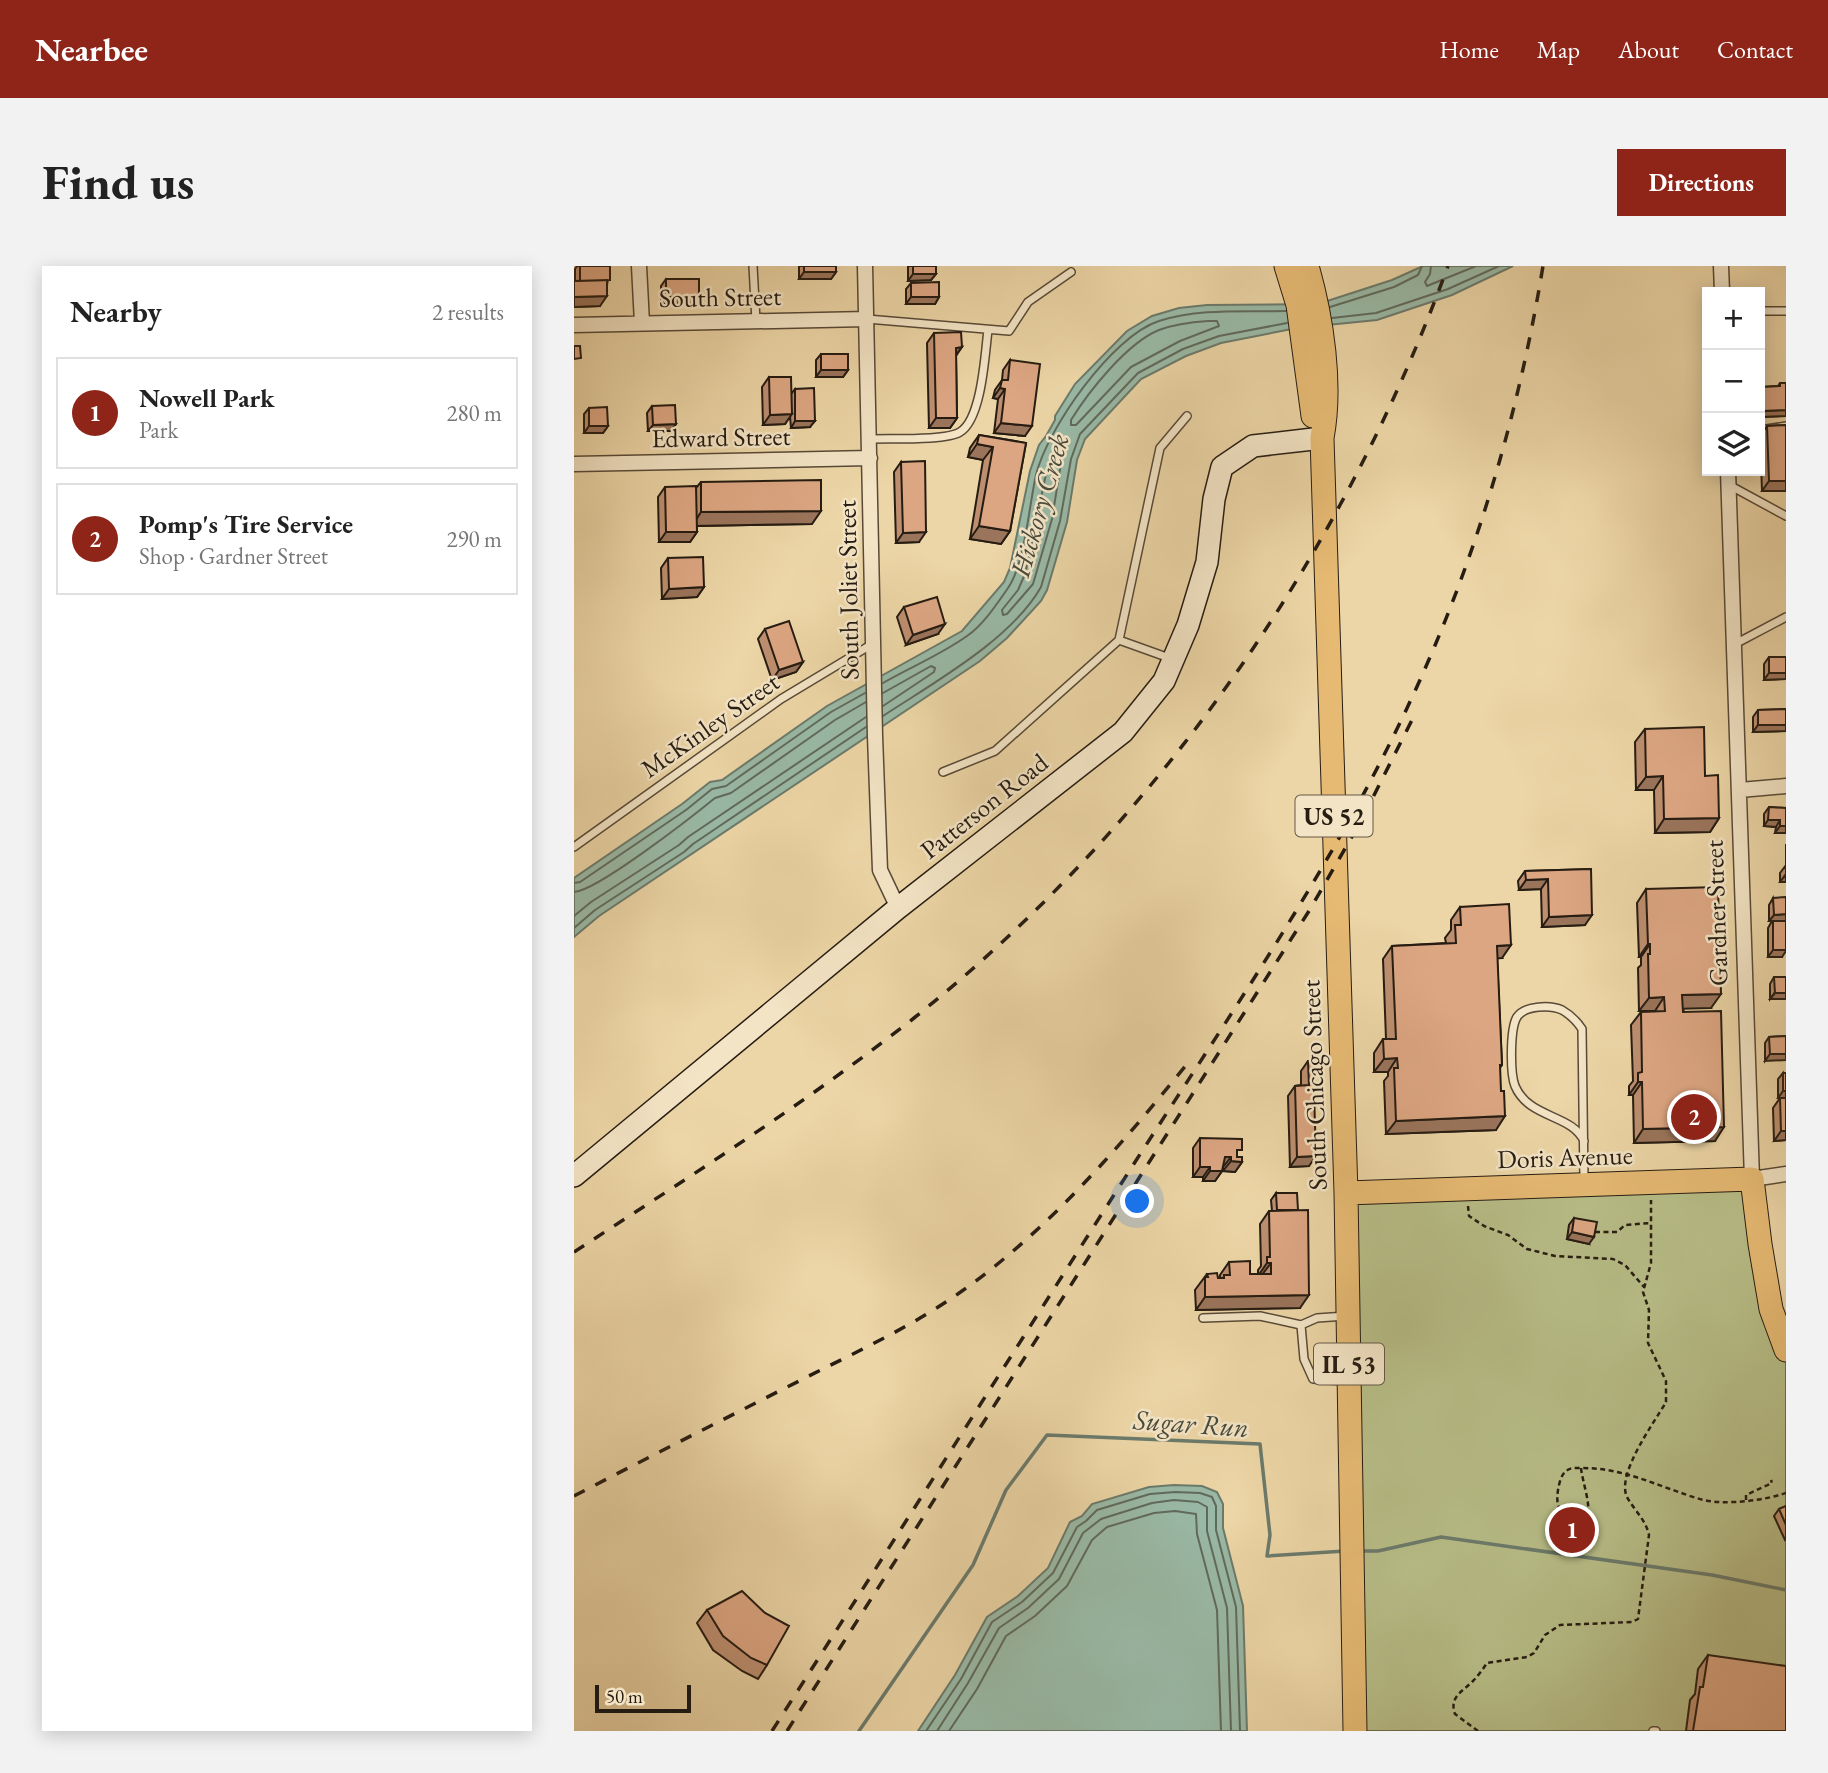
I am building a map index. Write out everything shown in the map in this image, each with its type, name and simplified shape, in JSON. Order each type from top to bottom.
[{"type":"main road","name":"South Chicago Street","points":[[1286,266],[1327,412],[1322,438],[1346,1193],[1355,1731]]},
{"type":"main road","name":"South Chicago Street","points":[[1307,266],[1317,301],[1315,362]]},
{"type":"main road","name":"Doris Avenue","points":[[1346,1193],[1752,1179]]},
{"type":"main road","name":"Gardner Street","points":[[1752,1179],[1771,1309],[1786,1350]]},
{"type":"street","points":[[639,266],[642,323]]},
{"type":"street","name":"South Joliet Street","points":[[865,266],[880,870],[898,908]]},
{"type":"street","points":[[1721,266],[1722,287]]},
{"type":"street","name":"South Street","points":[[574,325],[867,319]]},
{"type":"street","name":"Patterson Road","points":[[574,1176],[898,908],[1124,732],[1164,681],[1188,625],[1207,562],[1214,499],[1222,467],[1253,446],[1322,438]]},
{"type":"street","name":"Edward Street","points":[[574,464],[870,458]]},
{"type":"street","name":"Gardner Street","points":[[1729,478],[1752,1179]]},
{"type":"street","points":[[1740,790],[1786,786]]},
{"type":"street","name":"Doris Avenue","points":[[1752,1179],[1786,1174]]},
{"type":"lane","points":[[753,266],[756,321]]},
{"type":"lane","points":[[867,319],[1009,331],[1028,302],[1071,272]]},
{"type":"lane","points":[[1765,311],[1786,311]]},
{"type":"lane","points":[[869,439],[944,436],[962,432],[973,415],[979,394],[988,330]]},
{"type":"lane","points":[[943,772],[995,751],[1119,640],[1160,448],[1187,416]]},
{"type":"lane","points":[[1765,429],[1786,426]]},
{"type":"lane","points":[[1729,478],[1786,516]]},
{"type":"lane","points":[[1735,644],[1786,617]]},
{"type":"lane","points":[[1119,640],[1173,659]]},
{"type":"lane","name":"McKinley Street","points":[[574,847],[781,699],[874,643]]},
{"type":"lane","points":[[1584,1141],[1575,1128],[1538,1111],[1522,1099],[1513,1083],[1512,1028],[1519,1014],[1530,1008],[1559,1009],[1575,1018],[1582,1029],[1584,1141],[1584,1185]]},
{"type":"lane","points":[[1203,1318],[1260,1316],[1301,1325],[1317,1318],[1348,1316]]},
{"type":"lane","points":[[1301,1325],[1304,1359],[1313,1379],[1349,1381]]},
{"type":"path","points":[[1478,1731],[1455,1714],[1453,1702],[1488,1663],[1527,1657],[1534,1653],[1545,1635],[1560,1625],[1636,1622],[1638,1619],[1650,1535],[1625,1488],[1628,1467],[1665,1402],[1667,1392],[1666,1381],[1648,1343],[1648,1310],[1644,1288],[1651,1263],[1654,1182]]},
{"type":"path","points":[[1466,1188],[1469,1216],[1484,1226],[1508,1236],[1527,1249],[1555,1256],[1613,1259],[1625,1265],[1644,1288]]},
{"type":"path","points":[[1591,1232],[1617,1232],[1625,1225],[1651,1223]]},
{"type":"path","points":[[1581,1468],[1588,1511],[1568,1518],[1559,1510],[1557,1501],[1566,1471],[1571,1468],[1581,1468],[1608,1468],[1716,1502],[1774,1497],[1786,1493]]},
{"type":"path","points":[[1746,1500],[1746,1495],[1772,1483],[1771,1480]]},
{"type":"green space","points":[[1759,1185],[1786,1328],[1786,1731],[1362,1731],[1353,1199]]},
{"type":"water","name":"Hickory Creek","points":[[1423,266],[1513,266],[1452,295],[1377,320],[1297,328],[1221,343],[1186,356],[1141,379],[1085,439],[1077,460],[1067,522],[1047,590],[1041,601],[1007,638],[980,661],[599,916],[574,937],[574,878],[710,782],[722,780],[827,706],[962,631],[1004,582],[1010,568],[1030,471],[1039,445],[1075,384],[1127,331],[1152,316],[1179,308],[1207,305],[1318,304],[1392,280]]},
{"type":"water","points":[[1202,1486],[1217,1492],[1223,1504],[1223,1528],[1243,1606],[1247,1731],[918,1731],[955,1675],[987,1617],[1018,1596],[1048,1568],[1070,1522],[1082,1516],[1092,1504],[1149,1487]]},
{"type":"building","points":[[580,266],[610,266],[610,280],[580,281]]},
{"type":"building","points":[[804,266],[836,266],[836,272],[804,272]]},
{"type":"building","points":[[913,266],[936,266],[936,274],[913,274]]},
{"type":"building","points":[[666,279],[699,279],[699,296],[666,297]]},
{"type":"building","points":[[607,280],[607,296],[574,297],[574,281]]},
{"type":"building","points":[[939,282],[939,297],[911,297],[911,283]]},
{"type":"building","points":[[961,332],[962,347],[956,348],[957,418],[936,418],[934,333]]},
{"type":"building","points":[[574,346],[580,346],[581,358],[574,359]]},
{"type":"building","points":[[821,354],[848,354],[848,370],[821,370]]},
{"type":"building","points":[[1010,360],[1040,364],[1032,426],[1001,423],[1005,389],[1000,388],[1002,380],[1008,380]]},
{"type":"building","points":[[769,377],[791,377],[792,414],[770,415]]},
{"type":"building","points":[[1780,383],[1786,383],[1786,410],[1765,411],[1765,387],[1780,386]]},
{"type":"building","points":[[814,388],[815,421],[795,421],[795,389]]},
{"type":"building","points":[[675,405],[676,424],[653,425],[652,406]]},
{"type":"building","points":[[607,407],[608,426],[589,426],[589,408]]},
{"type":"building","points":[[1786,425],[1786,481],[1769,481],[1767,426]]},
{"type":"building","points":[[979,435],[1026,443],[1010,531],[979,526],[993,447],[977,444]]},
{"type":"building","points":[[925,461],[926,532],[903,533],[901,462]]},
{"type":"building","points":[[821,480],[821,511],[701,512],[701,482]]},
{"type":"building","points":[[696,486],[697,532],[666,532],[665,487]]},
{"type":"building","points":[[703,557],[704,587],[669,589],[668,558]]},
{"type":"building","points":[[937,597],[945,624],[913,635],[904,607]]},
{"type":"building","points":[[789,621],[803,662],[779,670],[765,629]]},
{"type":"building","points":[[1769,657],[1786,657],[1786,673],[1769,673]]},
{"type":"building","points":[[1786,709],[1786,725],[1758,725],[1758,710]]},
{"type":"building","points":[[1704,727],[1705,776],[1718,775],[1719,818],[1664,819],[1663,776],[1646,777],[1645,729]]},
{"type":"building","points":[[1769,807],[1786,808],[1786,826],[1780,826],[1780,820],[1768,820]]},
{"type":"building","points":[[1591,869],[1592,915],[1549,917],[1548,879],[1526,880],[1525,871]]},
{"type":"building","points":[[1718,887],[1721,994],[1682,995],[1683,1012],[1721,1011],[1724,1127],[1643,1129],[1642,1082],[1638,1082],[1638,1073],[1642,1072],[1641,1012],[1665,1011],[1664,997],[1649,998],[1650,944],[1646,889]]},
{"type":"building","points":[[1786,897],[1786,914],[1774,915],[1773,898]]},
{"type":"building","points":[[1509,904],[1511,945],[1497,946],[1501,1091],[1504,1091],[1505,1116],[1396,1121],[1394,1068],[1398,1068],[1397,1058],[1384,1059],[1383,1039],[1396,1039],[1392,946],[1456,943],[1455,925],[1461,925],[1460,907]]},
{"type":"building","points":[[1773,921],[1786,921],[1786,950],[1773,950]]},
{"type":"building","points":[[1774,977],[1786,977],[1786,993],[1775,993]]},
{"type":"building","points":[[1786,1036],[1786,1054],[1770,1054],[1769,1037]]},
{"type":"building","points":[[1308,1061],[1313,1061],[1316,1156],[1297,1157],[1295,1086],[1309,1085]]},
{"type":"building","points":[[1783,1073],[1786,1073],[1786,1091],[1783,1091]]},
{"type":"building","points":[[1780,1098],[1786,1098],[1786,1131],[1781,1131]]},
{"type":"building","points":[[1200,1138],[1242,1139],[1242,1150],[1237,1150],[1237,1157],[1242,1157],[1242,1162],[1231,1161],[1231,1157],[1225,1157],[1222,1171],[1210,1171],[1210,1167],[1200,1167]]},
{"type":"building","points":[[1276,1193],[1297,1193],[1298,1210],[1277,1210]]},
{"type":"building","points":[[1308,1210],[1309,1295],[1205,1297],[1207,1274],[1217,1273],[1218,1278],[1230,1275],[1229,1262],[1250,1261],[1250,1274],[1271,1274],[1271,1263],[1267,1263],[1267,1257],[1270,1257],[1269,1211]]},
{"type":"building","points":[[1574,1218],[1597,1222],[1594,1237],[1572,1232]]},
{"type":"building","points":[[1786,1506],[1786,1525],[1779,1509]]},
{"type":"building","points":[[742,1591],[765,1613],[789,1626],[767,1665],[751,1658],[723,1636],[707,1610]]},
{"type":"building","points":[[1708,1655],[1786,1666],[1786,1731],[1693,1731]]},
{"type":"waterway","name":"Sugar Run","points":[[859,1731],[973,1565],[1006,1490],[1047,1435],[1260,1444],[1270,1535],[1267,1556],[1345,1551]]},
{"type":"waterway","name":"Sugar Run","points":[[1360,1551],[1378,1551],[1441,1537],[1712,1575],[1786,1590]]},
{"type":"railway","points":[[574,1252],[789,1110],[914,1018],[1003,942],[1085,859],[1162,771],[1232,678],[1296,581],[1354,479],[1404,374],[1448,266]]},
{"type":"railway","points":[[772,1731],[1276,944],[1346,827],[1378,767],[1432,653],[1473,545],[1507,435],[1543,266]]},
{"type":"railway","points":[[787,1731],[1309,911],[1361,821],[1414,716]]},
{"type":"railway","points":[[574,1496],[885,1338],[962,1291],[1026,1240],[1056,1212],[1112,1153],[1191,1059]]},
{"type":"place","name":"Pomp's Tire Service","points":[[1694,1117]]},
{"type":"place","name":"Nowell Park","points":[[1572,1530]]}]
